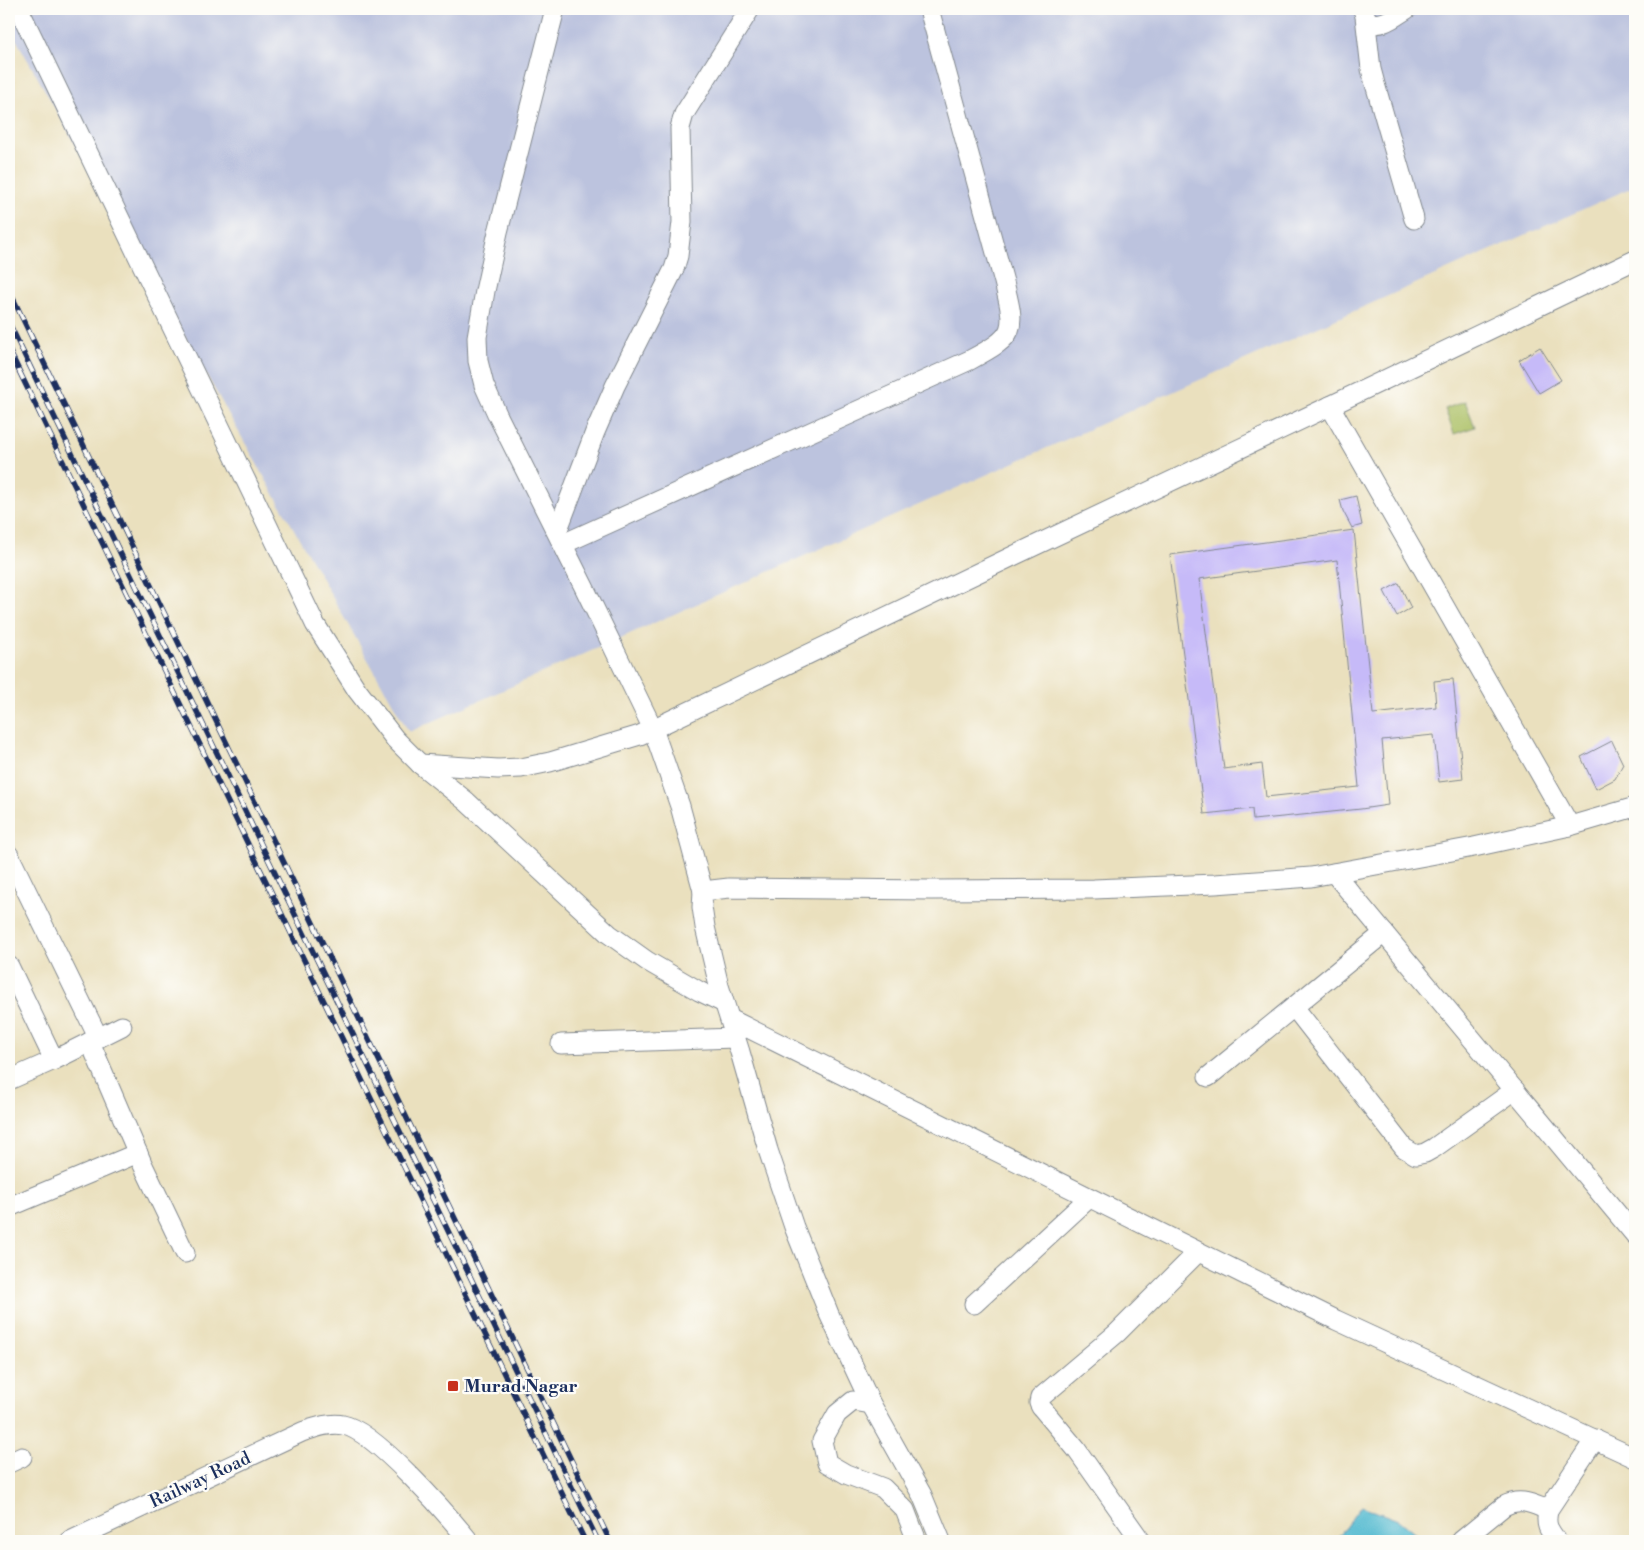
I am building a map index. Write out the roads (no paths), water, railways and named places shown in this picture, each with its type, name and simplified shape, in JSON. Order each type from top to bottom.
[{"type":"street","points":[[19,9],[315,624],[357,690],[395,739],[420,764],[466,801],[609,934],[647,961],[727,1011],[1089,1198],[1336,1320],[1635,1458]]},
{"type":"street","points":[[555,9],[498,232],[485,291],[477,337],[478,361],[484,385],[653,729],[680,806],[703,891],[702,907],[711,955],[768,1150],[794,1227],[828,1314],[871,1404],[922,1495],[941,1541]]},
{"type":"street","points":[[560,538],[595,432],[611,395],[668,281],[678,256],[682,222],[680,128],[684,114],[750,9]]},
{"type":"street","points":[[560,538],[970,360],[1001,342],[1009,332],[1012,325],[1011,312],[1004,282],[929,9]]},
{"type":"street","points":[[1364,12],[1368,22],[1381,24],[1407,9]]},
{"type":"street","points":[[1364,12],[1374,84],[1414,219]]},
{"type":"street","points":[[420,764],[498,769],[521,768],[550,762],[624,740],[653,729],[1635,260]]},
{"type":"street","points":[[1330,406],[1570,826]]},
{"type":"street","points":[[703,891],[729,888],[1094,889],[1215,884],[1311,877],[1474,847],[1570,826],[1635,807]]},
{"type":"street","points":[[9,855],[94,1040],[138,1153],[185,1253]]},
{"type":"street","points":[[1334,873],[1515,1090],[1632,1224]]},
{"type":"street","points":[[1208,1077],[1384,933]]},
{"type":"street","points":[[9,966],[54,1060]]},
{"type":"street","points":[[1294,1007],[1404,1148],[1416,1155],[1434,1148],[1515,1090]]},
{"type":"street","points":[[9,1080],[122,1026]]},
{"type":"street","points":[[561,1044],[735,1038]]},
{"type":"street","points":[[9,1207],[138,1153]]},
{"type":"street","points":[[974,1304],[1089,1198]]},
{"type":"street","points":[[1141,1541],[1082,1456],[1039,1403],[1040,1398],[1117,1333],[1198,1252]]},
{"type":"street","points":[[871,1404],[853,1401],[836,1414],[822,1441],[827,1463],[846,1474],[883,1488],[905,1510],[917,1541]]},
{"type":"street","name":"Railway Road","points":[[70,1541],[302,1432],[321,1426],[342,1424],[364,1436],[391,1458],[426,1492],[469,1541]]},
{"type":"street","points":[[1557,1541],[1548,1528],[1546,1521],[1548,1510],[1595,1440]]},
{"type":"street","points":[[1461,1541],[1510,1502],[1524,1501],[1548,1510]]},
{"type":"water","points":[[1361,1506],[1398,1520],[1418,1536],[1419,1541],[1335,1541]]},
{"type":"railway","points":[[9,290],[610,1541]]},
{"type":"railway","points":[[9,323],[598,1541]]},
{"type":"railway","points":[[9,350],[585,1541]]},
{"type":"place","name":"Murad Nagar","points":[[453,1386]]}]
